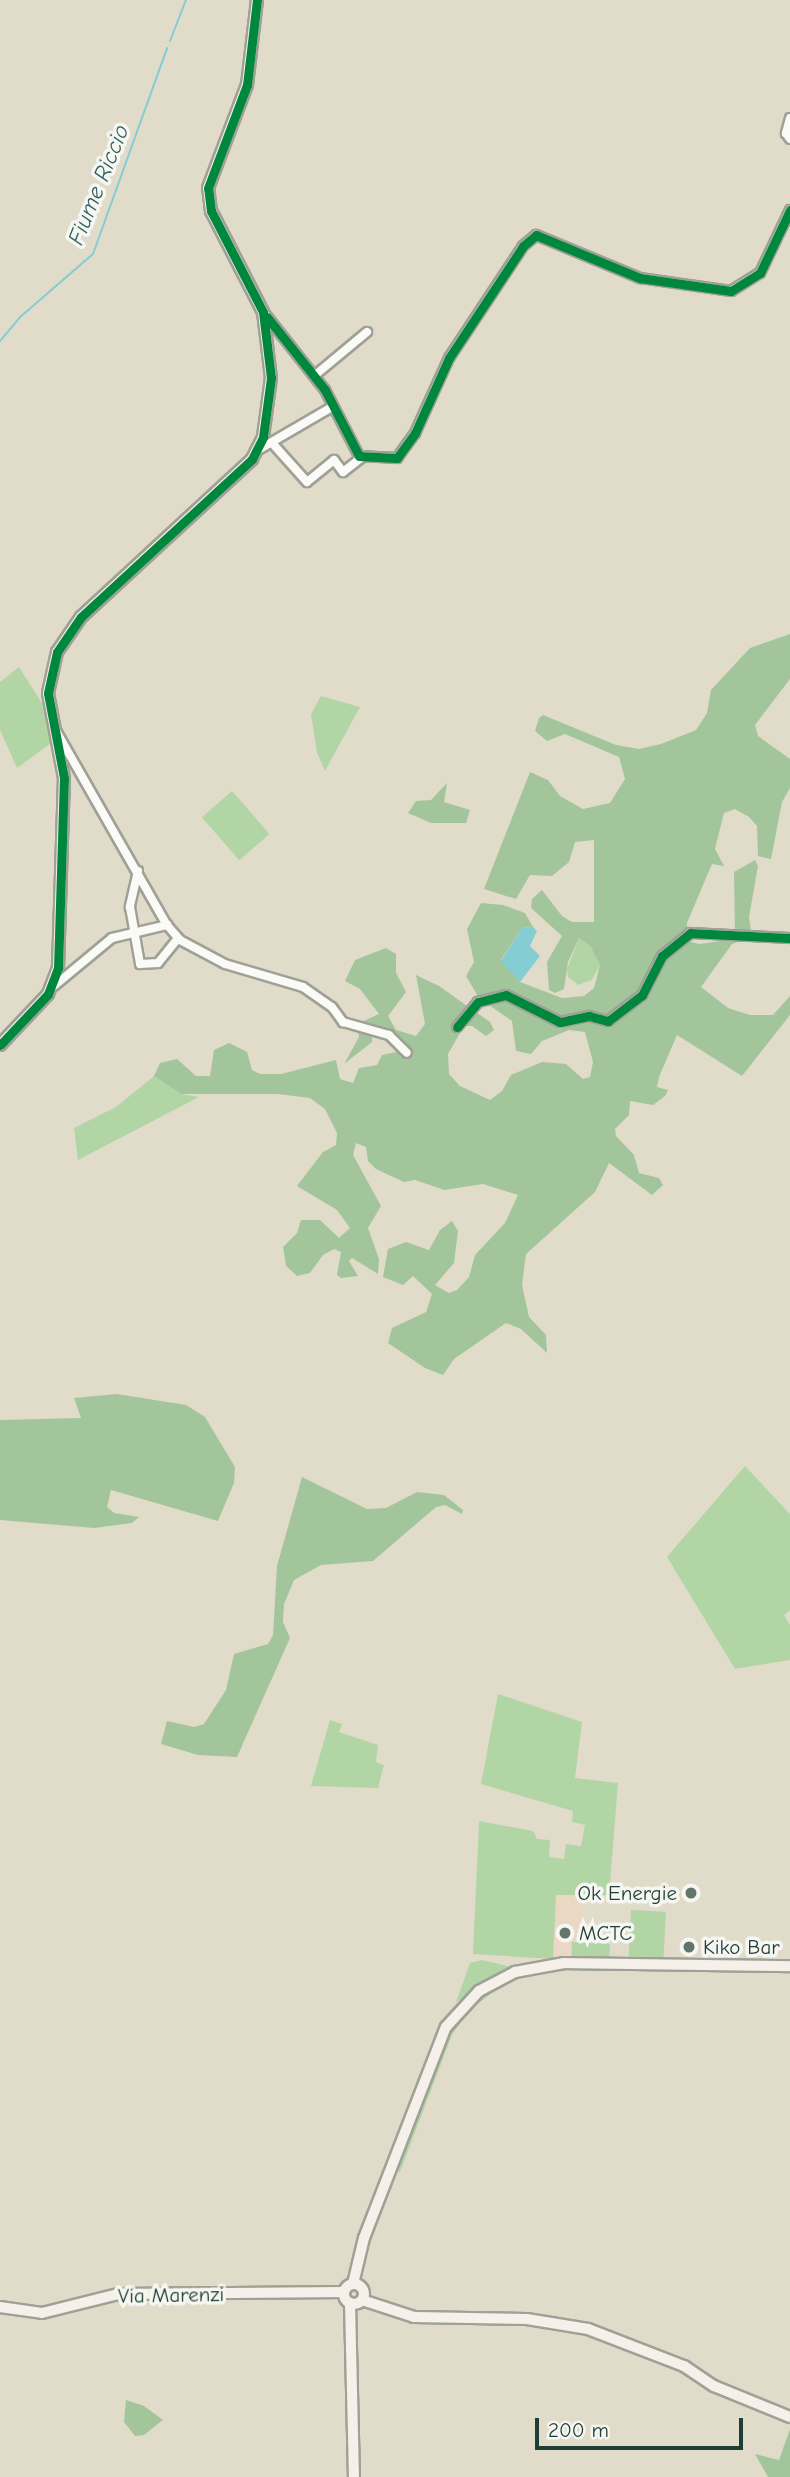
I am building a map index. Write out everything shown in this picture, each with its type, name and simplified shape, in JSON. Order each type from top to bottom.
[{"type":"street","points":[[257,0],[247,85],[213,167],[208,200],[263,312],[314,376],[362,457]]},
{"type":"street","points":[[790,118],[786,133],[790,139]]},
{"type":"street","points":[[273,444],[307,482],[334,460],[342,471],[362,457],[397,458],[415,433],[449,358],[523,246],[536,235],[640,278],[731,290],[760,273],[790,210]]},
{"type":"street","points":[[258,450],[271,378],[263,312]]},
{"type":"street","points":[[314,376],[367,332]]},
{"type":"street","points":[[54,986],[61,921],[64,778],[51,724],[50,676],[70,632],[258,450],[273,444],[332,407]]},
{"type":"street","points":[[51,724],[167,925],[178,938],[225,964],[303,987],[332,1007],[343,1022],[389,1035],[407,1053]]},
{"type":"street","points":[[138,871],[130,907],[142,966],[158,963],[178,938]]},
{"type":"street","points":[[0,1045],[54,986],[98,947],[136,929],[167,925]]},
{"type":"street","points":[[457,1027],[478,1002],[506,995],[560,1022],[589,1016],[608,1021],[642,995],[662,956],[690,933],[790,938]]},
{"type":"street","points":[[354,2477],[349,2288],[364,2238],[446,2027],[479,1991],[515,1972],[564,1963],[790,1966]]},
{"type":"street","points":[[349,2288],[363,2290],[362,2300]]},
{"type":"street","name":"Via Marenzi","points":[[0,2307],[42,2313],[118,2294],[349,2288]]},
{"type":"street","points":[[350,2303],[362,2300],[414,2316],[527,2319],[588,2329],[684,2366],[714,2386],[790,2417]]},
{"type":"shaded area","points":[[555,1895],[585,1895],[572,1959],[553,1959]]},
{"type":"green space","points":[[790,634],[790,679],[755,725],[758,736],[790,759],[790,788],[782,802],[771,859],[758,856],[757,826],[749,817],[735,809],[724,813],[715,849],[724,866],[712,864],[687,923],[687,941],[699,944],[735,939],[734,872],[755,860],[758,866],[749,917],[752,937],[732,944],[701,987],[728,1008],[750,1015],[773,1015],[790,996],[790,1015],[742,1076],[677,1035],[657,1087],[668,1090],[665,1096],[653,1105],[630,1101],[629,1115],[615,1129],[616,1136],[634,1155],[639,1173],[659,1178],[663,1185],[652,1195],[609,1163],[595,1192],[526,1254],[522,1285],[529,1317],[546,1335],[547,1353],[521,1329],[506,1323],[454,1359],[443,1375],[425,1368],[388,1343],[392,1328],[426,1312],[432,1294],[413,1276],[403,1285],[383,1277],[388,1249],[406,1242],[429,1250],[440,1230],[452,1221],[458,1231],[454,1263],[435,1285],[449,1293],[457,1290],[469,1277],[475,1255],[505,1223],[518,1195],[483,1184],[444,1190],[415,1180],[404,1182],[376,1169],[368,1161],[366,1147],[356,1143],[353,1155],[381,1206],[368,1228],[379,1259],[378,1274],[352,1258],[349,1261],[358,1276],[341,1278],[337,1275],[341,1252],[334,1249],[323,1255],[310,1273],[297,1276],[286,1266],[283,1247],[297,1233],[301,1220],[320,1220],[339,1238],[350,1228],[337,1210],[297,1186],[323,1152],[336,1145],[337,1133],[325,1109],[310,1098],[278,1094],[181,1094],[154,1076],[160,1063],[177,1059],[196,1076],[210,1076],[214,1050],[229,1043],[247,1052],[252,1070],[260,1074],[281,1074],[336,1060],[340,1079],[353,1083],[359,1068],[377,1065],[382,1055],[401,1051],[391,1039],[372,1032],[372,1042],[344,1064],[359,1037],[357,1024],[379,1014],[360,989],[345,981],[355,960],[386,948],[396,954],[396,973],[406,992],[388,1016],[396,1030],[416,1036],[425,1024],[416,975],[439,986],[490,1022],[494,1030],[486,1036],[472,1026],[464,1026],[448,1054],[449,1074],[460,1086],[490,1100],[502,1091],[511,1075],[542,1062],[566,1064],[583,1079],[590,1077],[593,1062],[585,1032],[569,1030],[542,1041],[531,1054],[516,1051],[512,1021],[479,998],[466,976],[474,962],[467,929],[481,903],[503,905],[525,913],[533,927],[522,928],[501,960],[520,982],[562,998],[584,996],[594,988],[600,965],[590,946],[579,938],[568,962],[564,989],[555,993],[549,990],[547,962],[562,936],[531,908],[532,899],[542,890],[562,916],[572,922],[594,922],[594,840],[575,842],[569,862],[552,876],[530,875],[516,899],[484,889],[530,772],[548,780],[560,796],[583,809],[610,803],[625,779],[619,757],[565,734],[547,741],[535,731],[539,718],[543,715],[616,745],[639,749],[661,744],[696,730],[707,713],[711,690],[750,648]]},
{"type":"green space","points":[[19,667],[47,711],[54,741],[17,768],[0,730],[0,682]]},
{"type":"green space","points":[[321,696],[360,707],[325,771],[317,753],[311,714]]},
{"type":"green space","points":[[447,783],[444,802],[470,810],[466,823],[431,823],[408,813],[416,801],[431,800]]},
{"type":"green space","points":[[232,791],[269,834],[239,860],[202,817]]},
{"type":"green space","points":[[579,938],[590,946],[600,965],[592,980],[578,985],[568,977],[567,969]]},
{"type":"green space","points":[[154,1076],[181,1094],[199,1097],[78,1160],[74,1128],[116,1107]]},
{"type":"green space","points":[[117,1394],[186,1405],[205,1417],[235,1467],[234,1483],[218,1521],[111,1490],[107,1507],[114,1513],[139,1517],[132,1523],[94,1528],[0,1520],[0,1420],[81,1418],[74,1398]]},
{"type":"green space","points":[[745,1466],[790,1514],[790,1610],[784,1615],[790,1625],[790,1660],[735,1669],[667,1557]]},
{"type":"green space","points":[[302,1477],[367,1509],[386,1508],[417,1492],[444,1495],[463,1510],[462,1514],[445,1505],[436,1507],[373,1561],[321,1565],[294,1580],[284,1604],[283,1622],[290,1638],[237,1757],[198,1755],[161,1744],[167,1721],[194,1727],[204,1724],[226,1690],[234,1654],[268,1644],[273,1635],[277,1566]]},
{"type":"green space","points":[[498,1694],[582,1722],[575,1778],[618,1783],[609,1895],[556,1895],[553,1959],[473,1954],[479,1821],[533,1831],[537,1839],[550,1840],[549,1857],[564,1859],[566,1844],[581,1846],[585,1825],[572,1822],[573,1811],[481,1784]]},
{"type":"green space","points":[[330,1720],[342,1724],[339,1732],[378,1745],[376,1762],[384,1765],[378,1788],[311,1786]]},
{"type":"green space","points":[[631,1910],[666,1912],[663,1962],[628,1960]]},
{"type":"green space","points":[[572,1942],[610,1944],[609,1961],[571,1959]]},
{"type":"green space","points":[[482,1960],[511,1967],[456,2002],[470,1963]]},
{"type":"green space","points":[[543,1970],[503,1985],[468,2011],[452,2035],[400,2172],[395,2170],[454,2024],[486,1991],[521,1974]]},
{"type":"green space","points":[[126,2400],[144,2406],[163,2420],[144,2435],[135,2436],[124,2422]]},
{"type":"green space","points":[[790,2429],[790,2477],[768,2477],[755,2454],[779,2460]]},
{"type":"water","points":[[533,927],[537,931],[530,946],[540,956],[520,982],[501,961],[522,928]]},
{"type":"waterway","name":"Fiume Riccio","points":[[170,41],[186,0]]},
{"type":"waterway","name":"Fiume Riccio","points":[[0,341],[19,318],[93,254],[167,48]]},
{"type":"cycle path","points":[[0,1045],[48,994],[58,968],[64,778],[48,693],[57,652],[81,617],[252,459],[263,437],[271,378],[263,312],[211,211],[208,188],[247,85],[257,0]]},
{"type":"cycle path","points":[[267,317],[325,390],[359,456],[397,458],[415,433],[449,358],[523,246],[536,235],[640,278],[731,291],[760,273],[790,210]]},
{"type":"cycle path","points":[[457,1027],[478,1002],[506,995],[560,1022],[589,1016],[608,1021],[642,995],[662,956],[690,933],[790,938]]},
{"type":"place","name":"Ok Energie","points":[[691,1893]]},
{"type":"place","name":"MCTC","points":[[565,1933]]},
{"type":"place","name":"Kiko Bar","points":[[689,1947]]}]
